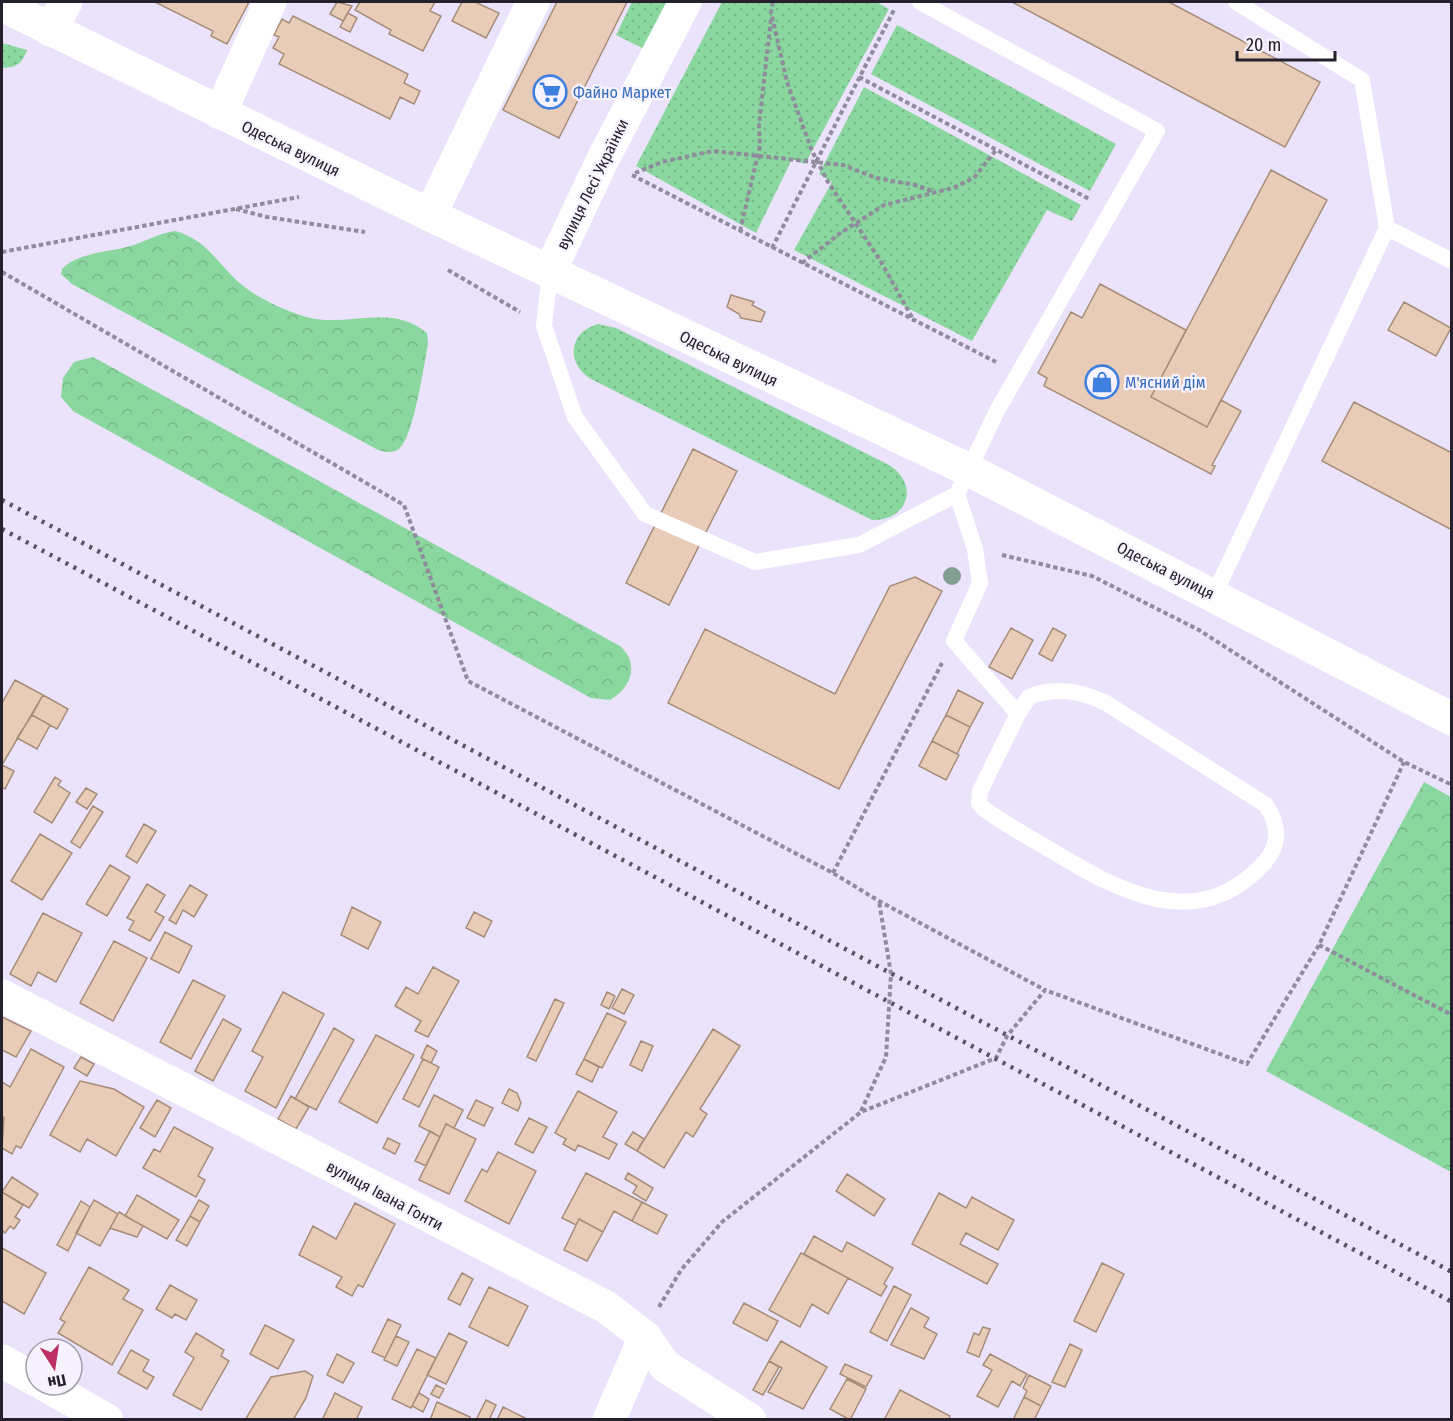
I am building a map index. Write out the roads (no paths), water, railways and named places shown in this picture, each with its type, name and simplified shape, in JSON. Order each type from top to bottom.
[{"type":"street","points":[[50,30],[66,2]]},
{"type":"street","points":[[220,113],[270,2]]},
{"type":"street","points":[[430,215],[533,2]]},
{"type":"street","name":"вулиця Лесі Українки","points":[[550,271],[603,159],[685,2]]},
{"type":"street","name":"Одеська вулиця","points":[[2,5],[430,215],[550,271],[962,482],[1214,595],[1452,719]]},
{"type":"street","name":"вулиця Івана Гонти","points":[[2,996],[606,1307],[645,1337],[665,1366],[750,1419]]},
{"type":"street","points":[[609,1419],[645,1337]]},
{"type":"street","points":[[2,1360],[24,1373]]},
{"type":"street","points":[[67,1397],[107,1419]]},
{"type":"lane","points":[[550,271],[544,326],[575,417],[645,514],[755,562],[859,545],[962,482],[1019,372],[1157,130],[920,2]]},
{"type":"lane","points":[[1214,595],[1387,228],[1362,80],[1236,2]]},
{"type":"lane","points":[[1387,228],[1452,261]]},
{"type":"lane","points":[[962,482],[980,583],[954,641],[1018,714]]},
{"type":"lane","points":[[1050,691],[1084,693],[1106,703],[1266,805],[1277,826],[1275,848],[1260,867],[1238,885],[1196,902],[1182,903],[1148,897],[1098,879],[988,812],[979,803],[980,791],[1018,714],[1029,696],[1050,691]]},
{"type":"railway","points":[[2,500],[1452,1272]]},
{"type":"railway","points":[[2,529],[1452,1302]]},
{"type":"place","name":"Файно Маркет","points":[[550,92]]},
{"type":"place","name":"М'ясний дім","points":[[1102,382]]}]
